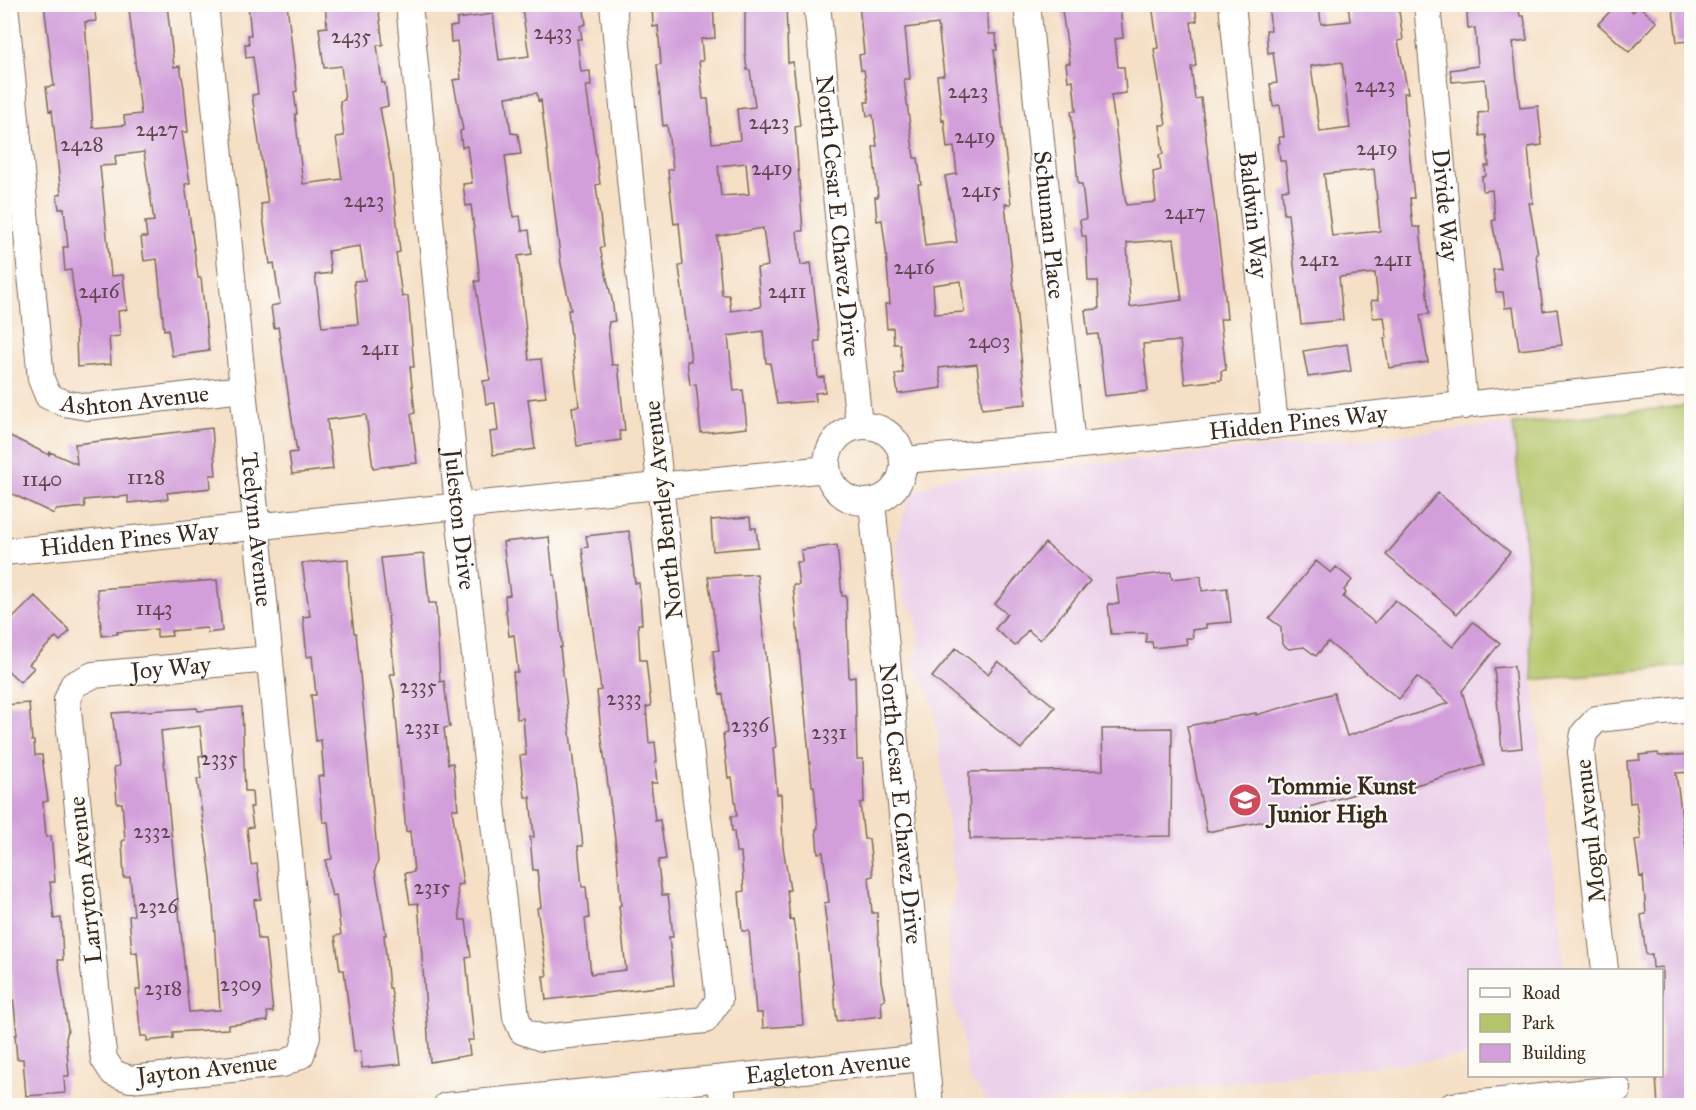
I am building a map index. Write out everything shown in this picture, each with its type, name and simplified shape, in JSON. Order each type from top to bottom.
[{"type":"street","name":"Ashton Avenue","points":[[6,4],[41,380],[48,396],[64,403],[87,407],[243,389]]},
{"type":"street","name":"Teelynn Avenue","points":[[205,4],[307,1036],[301,1054]]},
{"type":"street","name":"Juleston Drive","points":[[409,4],[458,506],[515,1009],[522,1031]]},
{"type":"street","name":"North Bentley Avenue","points":[[522,1031],[542,1038],[705,1020],[719,1000],[660,485],[613,4]]},
{"type":"street","name":"North Cesar E Chavez Drive","points":[[817,4],[859,426]]},
{"type":"street","name":"Schuman Place","points":[[1027,4],[1072,446]]},
{"type":"street","name":"Baldwin Way","points":[[1232,4],[1275,425]]},
{"type":"street","name":"Divide Way","points":[[1427,4],[1464,406]]},
{"type":"street","name":"Hidden Pines Way","points":[[904,460],[1072,446],[1692,381]]},
{"type":"street","points":[[859,426],[872,426],[888,434],[900,448],[904,460],[899,483],[883,499],[872,502],[851,501],[842,495],[834,488],[827,469],[831,446],[848,430],[859,426]]},
{"type":"street","name":"Hidden Pines Way","points":[[4,552],[827,469]]},
{"type":"street","name":"North Cesar E Chavez Drive","points":[[872,502],[923,1058],[930,1106]]},
{"type":"street","name":"Joy Way","points":[[73,685],[93,675],[270,659]]},
{"type":"street","name":"Larryton Avenue","points":[[73,685],[67,700],[98,1014],[104,1059],[113,1073]]},
{"type":"street","name":"Mogul Avenue","points":[[1605,969],[1581,752],[1584,733],[1597,719],[1692,708]]},
{"type":"street","name":"Jayton Avenue","points":[[113,1073],[130,1078],[247,1068],[283,1064],[301,1054]]},
{"type":"street","name":"Eagleton Avenue","points":[[446,1106],[517,1102],[923,1058]]},
{"type":"street","points":[[721,1079],[723,1106]]},
{"type":"street","points":[[1452,1106],[1618,1090]]},
{"type":"shaded area","name":"Tommie Kunst Junior High","points":[[1513,424],[1527,559],[1526,602],[1533,680],[1564,969],[1468,969],[1468,1056],[1022,1105],[986,1100],[967,1074],[961,1025],[953,1006],[947,925],[955,891],[935,708],[931,695],[915,671],[913,659],[920,649],[916,614],[905,601],[899,573],[897,541],[910,495],[943,478]]},
{"type":"green space","points":[[1691,405],[1691,665],[1533,680],[1526,602],[1527,564],[1513,424]]},
{"type":"building","points":[[44,4],[94,4],[96,21],[85,22],[93,128],[125,125],[124,116],[141,114],[129,9],[167,5],[174,67],[180,66],[184,88],[188,132],[182,132],[190,183],[185,184],[198,278],[201,278],[209,351],[172,356],[168,329],[164,330],[157,259],[144,261],[141,237],[147,237],[145,222],[154,221],[144,152],[115,156],[116,165],[100,166],[111,276],[123,275],[127,310],[118,311],[120,336],[109,337],[111,364],[77,367],[75,301],[71,270],[65,271],[63,247],[68,247],[64,208],[59,209],[57,195],[61,194],[52,110],[49,111],[46,87],[54,86]]},
{"type":"building","points":[[248,4],[287,4],[297,91],[294,92],[297,114],[295,114],[303,184],[342,179],[336,137],[344,136],[340,101],[345,100],[341,66],[324,68],[319,28],[327,27],[325,4],[378,4],[383,45],[377,45],[382,83],[385,83],[388,106],[380,108],[392,174],[400,252],[396,253],[402,297],[408,296],[414,367],[410,367],[415,413],[411,414],[417,463],[373,468],[366,415],[327,420],[333,469],[292,474],[289,453],[297,452],[278,327],[274,328],[271,306],[280,304],[274,263],[270,264],[261,204],[268,203],[252,95],[258,94],[253,57],[246,58],[245,44],[249,44],[248,35],[251,35]],"holes":[[[360,246],[365,280],[354,281],[358,324],[322,327],[315,275],[331,273],[328,251]]]},
{"type":"building","points":[[554,4],[583,4],[586,24],[580,26],[582,39],[577,39],[581,72],[590,71],[591,86],[586,86],[600,184],[596,185],[604,247],[600,248],[615,321],[609,322],[608,328],[612,365],[618,365],[625,431],[619,431],[621,440],[577,446],[572,407],[579,406],[568,310],[571,310],[561,264],[541,100],[538,101],[537,93],[506,97],[511,133],[518,134],[521,154],[505,156],[513,217],[520,216],[522,231],[529,230],[532,254],[518,256],[529,360],[541,359],[546,397],[528,399],[535,449],[493,455],[490,432],[498,431],[495,403],[486,404],[483,381],[490,380],[475,281],[480,281],[471,205],[466,206],[463,184],[472,183],[467,146],[462,147],[460,131],[463,130],[453,80],[461,79],[457,41],[451,42],[450,27],[457,26],[457,19],[493,14],[499,60],[529,56],[522,9]]},
{"type":"building","points":[[652,4],[713,4],[715,38],[701,39],[703,61],[699,61],[703,99],[708,99],[712,143],[740,140],[737,109],[755,107],[750,70],[747,70],[745,53],[745,5],[786,4],[788,63],[793,62],[800,126],[795,127],[803,231],[797,231],[801,265],[811,263],[820,341],[815,341],[818,378],[824,377],[825,392],[815,393],[816,401],[777,404],[770,363],[766,363],[763,331],[728,336],[734,391],[743,390],[747,428],[701,433],[696,384],[690,385],[687,361],[691,361],[679,266],[683,265],[679,223],[674,224],[668,170],[673,169],[667,125],[663,126],[657,65],[661,64],[658,26],[653,27]],"holes":[[[746,163],[749,194],[721,196],[718,166]],[[763,228],[768,266],[757,268],[761,307],[731,311],[729,295],[722,295],[717,236]]]},
{"type":"building","points":[[859,4],[987,4],[989,34],[996,34],[997,50],[994,50],[1011,204],[1005,204],[1026,404],[982,409],[977,364],[939,368],[942,388],[898,394],[895,374],[903,373],[900,344],[894,344],[893,328],[887,329],[885,304],[890,304],[886,251],[882,220],[877,221],[875,197],[878,197],[873,147],[877,146],[873,115],[867,116],[865,102],[869,102],[859,55],[864,54]],"holes":[[[938,24],[944,75],[937,76],[942,121],[944,120],[947,148],[954,147],[957,174],[945,176],[957,242],[925,246],[918,184],[921,184],[918,158],[914,158],[904,79],[910,79],[905,28]],[[961,281],[964,312],[935,314],[933,285]]]},
{"type":"building","points":[[1061,4],[1120,4],[1123,38],[1115,39],[1118,67],[1124,67],[1126,93],[1111,95],[1126,205],[1156,202],[1153,172],[1161,170],[1159,155],[1163,154],[1160,125],[1166,125],[1154,49],[1158,48],[1152,4],[1195,4],[1197,21],[1191,22],[1196,66],[1191,67],[1195,99],[1201,98],[1227,319],[1220,319],[1226,370],[1221,371],[1222,380],[1185,384],[1180,341],[1143,344],[1148,391],[1105,396],[1098,334],[1088,335],[1085,310],[1099,309],[1098,281],[1088,281],[1086,236],[1082,236],[1080,220],[1086,219],[1082,184],[1078,184],[1071,111],[1076,111],[1073,80],[1068,81],[1066,63],[1070,63]],"holes":[[[1174,239],[1182,300],[1130,307],[1127,243]]]},
{"type":"building","points":[[1268,4],[1319,4],[1321,24],[1350,21],[1348,4],[1398,4],[1403,40],[1398,41],[1408,93],[1404,93],[1414,198],[1410,198],[1413,227],[1420,227],[1429,314],[1420,315],[1428,362],[1389,368],[1384,338],[1387,338],[1384,317],[1373,318],[1371,301],[1378,300],[1375,273],[1339,277],[1343,320],[1301,324],[1288,214],[1284,214],[1282,190],[1289,189],[1285,161],[1280,161],[1278,144],[1280,143],[1279,137],[1284,137],[1280,105],[1273,106],[1270,84],[1277,83],[1273,52],[1268,53],[1266,30],[1271,30]],"holes":[[[1342,62],[1350,128],[1320,132],[1311,66]],[[1374,169],[1380,231],[1332,236],[1324,174]]]},
{"type":"building","points":[[1470,4],[1518,4],[1520,16],[1524,16],[1527,40],[1513,42],[1520,108],[1538,106],[1542,145],[1528,147],[1533,203],[1529,203],[1538,254],[1536,254],[1543,311],[1557,309],[1562,345],[1519,350],[1513,307],[1505,308],[1503,292],[1496,292],[1493,270],[1501,269],[1492,221],[1495,220],[1492,190],[1483,191],[1482,177],[1486,176],[1485,166],[1489,166],[1486,135],[1480,136],[1478,113],[1488,112],[1485,79],[1452,82],[1450,70],[1478,66],[1475,28],[1468,29],[1467,13],[1471,13]]},
{"type":"building","points":[[1617,4],[1625,4],[1633,12],[1639,6],[1657,22],[1629,52],[1598,24]]},
{"type":"building","points":[[1692,7],[1692,41],[1677,42],[1673,9]]},
{"type":"building","points":[[1347,344],[1351,371],[1308,377],[1303,351]]},
{"type":"building","points":[[212,428],[216,475],[210,475],[211,488],[167,493],[168,499],[128,503],[128,496],[84,500],[85,507],[56,510],[54,514],[4,490],[4,433],[49,455],[50,452],[77,464],[75,444]]},
{"type":"building","points":[[1438,493],[1510,552],[1457,614],[1386,555]]},
{"type":"building","points":[[750,517],[751,528],[756,528],[758,547],[713,551],[711,520]]},
{"type":"building","points":[[629,531],[635,583],[639,583],[642,624],[638,624],[640,660],[646,660],[651,706],[646,707],[649,743],[655,742],[657,762],[655,762],[657,783],[651,783],[655,821],[660,820],[666,859],[659,860],[658,865],[662,895],[668,895],[671,917],[673,937],[669,937],[674,985],[546,1000],[543,976],[547,976],[537,908],[541,907],[537,870],[533,870],[530,837],[534,837],[530,797],[525,797],[520,756],[526,755],[523,718],[517,719],[513,672],[518,672],[514,635],[509,636],[506,611],[505,596],[510,595],[503,542],[549,537],[553,575],[555,575],[562,647],[560,647],[583,846],[578,846],[582,887],[586,887],[589,918],[585,919],[591,974],[626,970],[616,847],[597,691],[601,690],[582,548],[588,547],[586,536]]},
{"type":"building","points":[[1045,543],[1090,581],[1040,640],[1028,630],[1015,646],[995,629],[1007,614],[995,604]]},
{"type":"building","points":[[837,545],[842,596],[846,596],[849,678],[855,677],[857,759],[863,759],[864,802],[860,803],[864,839],[869,839],[873,876],[869,877],[872,913],[877,913],[881,981],[885,1000],[881,1001],[882,1016],[837,1021],[824,903],[829,902],[823,852],[818,853],[816,829],[818,828],[793,585],[799,585],[796,562],[802,562],[801,550]]},
{"type":"building","points":[[424,554],[429,603],[436,603],[440,682],[444,681],[450,727],[444,728],[448,764],[453,763],[458,809],[452,809],[463,884],[457,885],[460,920],[466,920],[471,957],[466,958],[474,1040],[468,1040],[470,1055],[430,1062],[418,903],[410,904],[405,873],[414,872],[410,831],[406,832],[394,691],[390,674],[395,674],[381,558]]},
{"type":"building","points":[[348,559],[349,590],[354,633],[356,633],[378,861],[375,870],[386,935],[384,935],[389,988],[391,988],[401,1064],[362,1068],[361,1051],[354,1052],[344,970],[340,970],[335,936],[341,935],[336,895],[332,896],[327,875],[326,860],[332,859],[328,822],[323,822],[318,776],[324,776],[321,740],[316,741],[311,695],[316,695],[312,656],[307,657],[303,617],[310,616],[302,563]]},
{"type":"building","points":[[1316,561],[1331,573],[1336,567],[1352,580],[1344,590],[1346,593],[1343,597],[1375,623],[1395,600],[1453,647],[1473,622],[1500,643],[1462,691],[1484,765],[1385,794],[1382,786],[1275,817],[1276,819],[1207,832],[1187,726],[1256,713],[1256,715],[1334,693],[1347,736],[1449,703],[1417,677],[1399,699],[1328,642],[1316,656],[1304,647],[1289,649],[1282,644],[1281,627],[1269,618]]},
{"type":"building","points":[[1171,572],[1172,579],[1201,576],[1202,591],[1227,588],[1231,622],[1206,624],[1206,628],[1192,630],[1193,638],[1186,638],[1187,644],[1153,648],[1152,642],[1146,642],[1146,633],[1111,634],[1108,604],[1119,604],[1116,579]]},
{"type":"building","points":[[757,574],[776,747],[773,748],[777,794],[781,794],[783,847],[790,890],[787,890],[790,920],[793,919],[797,946],[803,1025],[763,1028],[762,1013],[756,1013],[749,931],[742,931],[739,892],[744,891],[741,852],[736,852],[734,831],[732,831],[731,816],[737,816],[732,777],[728,778],[723,734],[727,733],[723,694],[720,695],[715,671],[713,651],[719,650],[708,577]]},
{"type":"building","points":[[217,580],[222,631],[208,633],[207,628],[171,631],[172,636],[157,637],[157,629],[117,632],[118,634],[102,636],[97,589]]},
{"type":"building","points":[[35,596],[70,631],[60,641],[56,637],[29,664],[34,668],[20,682],[4,667],[4,627]]},
{"type":"building","points":[[956,648],[988,674],[998,661],[1055,707],[1021,749],[932,677]]},
{"type":"building","points":[[1514,666],[1522,748],[1502,750],[1494,668]]},
{"type":"building","points":[[29,703],[32,741],[34,741],[35,755],[42,755],[48,801],[43,802],[46,837],[51,836],[53,856],[55,882],[50,882],[54,919],[61,918],[63,960],[58,960],[68,1030],[66,1039],[69,1076],[64,1076],[65,1093],[26,1096],[23,1059],[17,1059],[15,1035],[17,1035],[10,966],[12,966],[4,903],[4,705]]},
{"type":"building","points":[[242,707],[245,791],[252,791],[253,807],[250,807],[253,827],[247,828],[251,865],[257,864],[261,899],[254,900],[258,939],[265,939],[273,1012],[267,1012],[268,1021],[228,1025],[228,1029],[173,1032],[173,1038],[147,1041],[147,1036],[141,1036],[136,990],[140,990],[137,952],[132,953],[129,916],[134,915],[130,877],[124,878],[122,841],[125,840],[122,803],[117,803],[114,767],[119,766],[112,713],[197,708],[198,711]],"holes":[[[200,726],[203,755],[199,756],[201,779],[197,779],[211,877],[220,1010],[189,1012],[161,731]]]},
{"type":"building","points":[[1172,728],[1171,836],[970,839],[969,772],[1103,770],[1102,729]]},
{"type":"building","points":[[1691,754],[1692,772],[1676,773],[1692,894],[1692,1106],[1658,1106],[1656,1077],[1663,1077],[1663,969],[1662,967],[1653,968],[1652,954],[1646,955],[1641,915],[1646,914],[1643,876],[1640,877],[1635,840],[1641,839],[1636,802],[1630,803],[1627,761],[1640,760],[1639,755]]},
{"type":"place","name":"Tommie Kunst Junior High","points":[[1245,800]]}]
